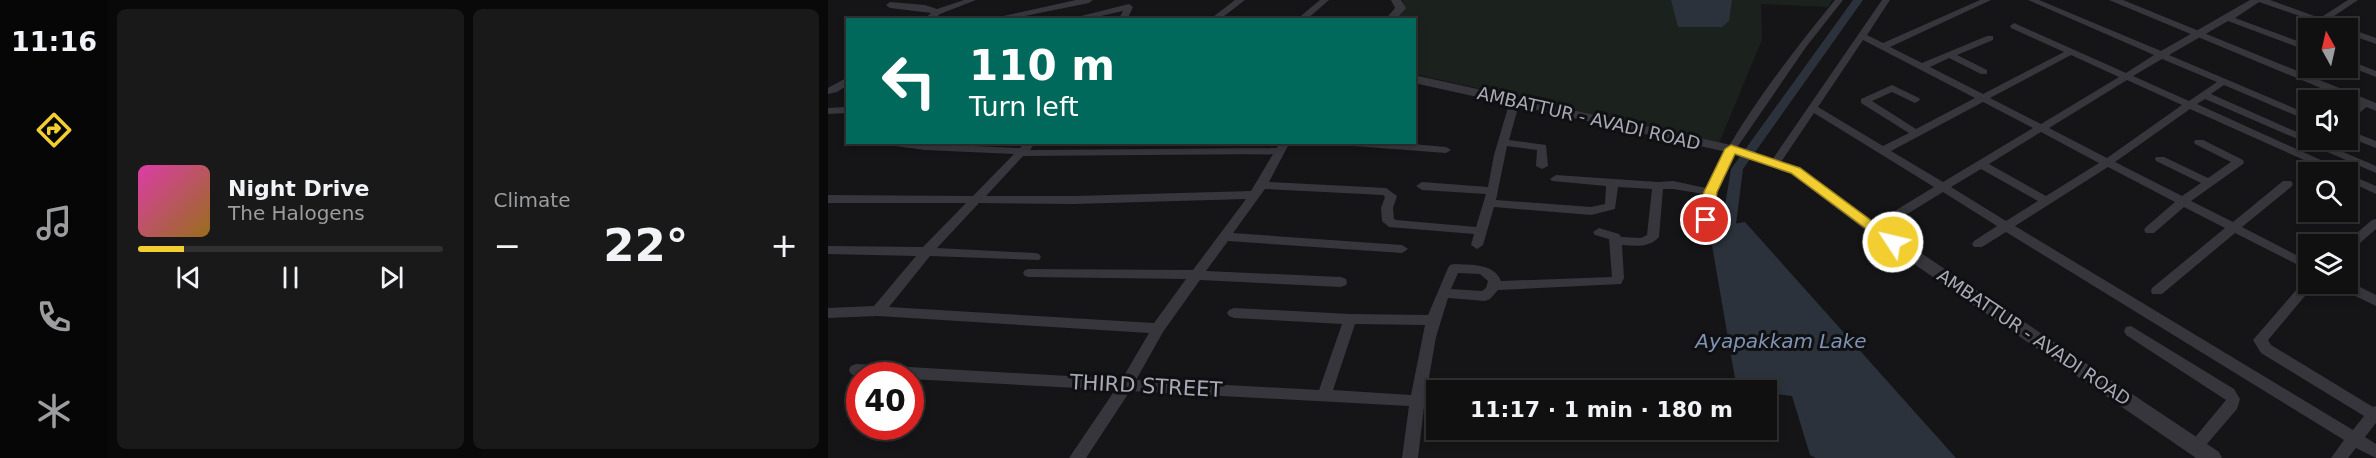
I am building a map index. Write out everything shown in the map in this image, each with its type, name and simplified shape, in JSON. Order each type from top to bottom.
[{"type":"street","points":[[930,18],[937,12],[972,0]]},
{"type":"street","points":[[999,18],[1089,0]]},
{"type":"street","points":[[1216,18],[1241,0]]},
{"type":"street","points":[[1302,18],[1325,0]]},
{"type":"street","points":[[1392,18],[1401,8],[1396,0]]},
{"type":"street","points":[[1706,220],[1710,192],[1734,150],[1803,45],[1839,0]]},
{"type":"street","points":[[1767,160],[1812,108],[1886,0]]},
{"type":"street","points":[[1884,46],[1987,0]]},
{"type":"street","points":[[2032,0],[2298,113]]},
{"type":"street","points":[[2114,0],[2371,105]]},
{"type":"street","points":[[1874,229],[2256,0]]},
{"type":"street","points":[[2262,0],[2313,18]]},
{"type":"street","points":[[2326,18],[2354,0]]},
{"type":"street","points":[[890,5],[925,8],[937,12]]},
{"type":"street","points":[[1079,18],[1129,8],[1123,18]]},
{"type":"street","points":[[2229,18],[2298,44]]},
{"type":"street","points":[[2014,26],[2316,162]]},
{"type":"street","points":[[2360,35],[2376,41]]},
{"type":"street","points":[[1863,36],[2298,261]]},
{"type":"street","points":[[1923,66],[1990,38]]},
{"type":"street","points":[[1882,151],[2070,52]]},
{"type":"street","points":[[1950,55],[1984,72]]},
{"type":"street","points":[[2358,67],[2376,74]]},
{"type":"street","name":"AMBATTUR - AVADI ROAD","points":[[1416,80],[1734,150],[1796,171],[1874,229],[2212,458]]},
{"type":"street","points":[[828,91],[834,90],[846,81]]},
{"type":"street","points":[[1978,244],[2108,162],[2224,81]]},
{"type":"street","points":[[1915,100],[1892,88],[1865,101],[1916,133]]},
{"type":"street","points":[[2204,95],[2376,170]]},
{"type":"street","points":[[1477,245],[1490,203],[1503,142],[1515,101]]},
{"type":"street","points":[[1812,108],[2376,452]]},
{"type":"street","points":[[828,111],[846,110]]},
{"type":"street","points":[[2358,137],[2376,145]]},
{"type":"street","points":[[1503,142],[1542,147],[1542,166]]},
{"type":"street","points":[[2150,230],[2183,201],[2238,162],[2199,142]]},
{"type":"street","points":[[1366,144],[1446,150]]},
{"type":"street","points":[[927,145],[997,146],[1024,149],[1283,147]]},
{"type":"street","points":[[1077,458],[1126,385],[1158,328],[1258,190],[1283,147]]},
{"type":"street","points":[[878,311],[927,251],[1024,149]]},
{"type":"street","points":[[2160,159],[2209,183]]},
{"type":"street","points":[[1981,164],[2047,201]]},
{"type":"street","points":[[1556,179],[1673,185],[1710,192]]},
{"type":"street","points":[[2358,181],[2376,189]]},
{"type":"street","points":[[1490,203],[1591,211],[1605,209],[1611,206],[1612,183]]},
{"type":"street","points":[[2157,291],[2287,184]]},
{"type":"street","points":[[1422,186],[1493,191]]},
{"type":"street","points":[[1616,241],[1643,242],[1653,237],[1658,186]]},
{"type":"street","points":[[828,199],[1074,200],[1258,190],[1386,192],[1391,196],[1387,208],[1388,221],[1393,224],[1482,231]]},
{"type":"street","points":[[2358,238],[2376,223]]},
{"type":"street","points":[[1494,286],[1616,281],[1618,278],[1616,241],[1611,235],[1599,232]]},
{"type":"street","points":[[1225,237],[1402,249]]},
{"type":"street","points":[[828,250],[927,251],[1035,256]]},
{"type":"street","points":[[1410,458],[1433,320],[1443,293],[1454,268],[1483,270],[1494,280],[1490,294],[1485,296],[1443,293]]},
{"type":"street","points":[[1029,273],[1195,275],[1341,282]]},
{"type":"street","points":[[2358,292],[2376,301]]},
{"type":"street","points":[[2300,294],[2260,340],[2266,349],[2375,413],[2338,458]]},
{"type":"street","points":[[828,313],[878,311],[1158,328]]},
{"type":"street","points":[[1234,313],[1350,319],[1433,320]]},
{"type":"street","points":[[1324,396],[1350,319]]},
{"type":"street","points":[[2131,331],[2229,393],[2233,399],[2232,405],[2195,447]]},
{"type":"street","name":"THIRD STREET","points":[[924,374],[1426,401]]},
{"type":"shaded area","points":[[1403,0],[1832,0],[1828,7],[1761,4],[1762,40],[1719,143],[1416,74],[1416,18],[1398,18],[1403,12]]},
{"type":"water","points":[[1671,0],[1732,0],[1729,21],[1722,27],[1678,27]]},
{"type":"water","name":"Ayapakkam Lake","points":[[1745,222],[1956,458],[1816,458],[1810,455],[1792,396],[1777,394],[1777,380],[1735,380],[1709,228]]},
{"type":"waterway","points":[[1729,224],[1737,169],[1858,0]]},
{"type":"route","points":[[1706,220],[1710,192],[1731,149],[1796,171],[1893,242]]}]
